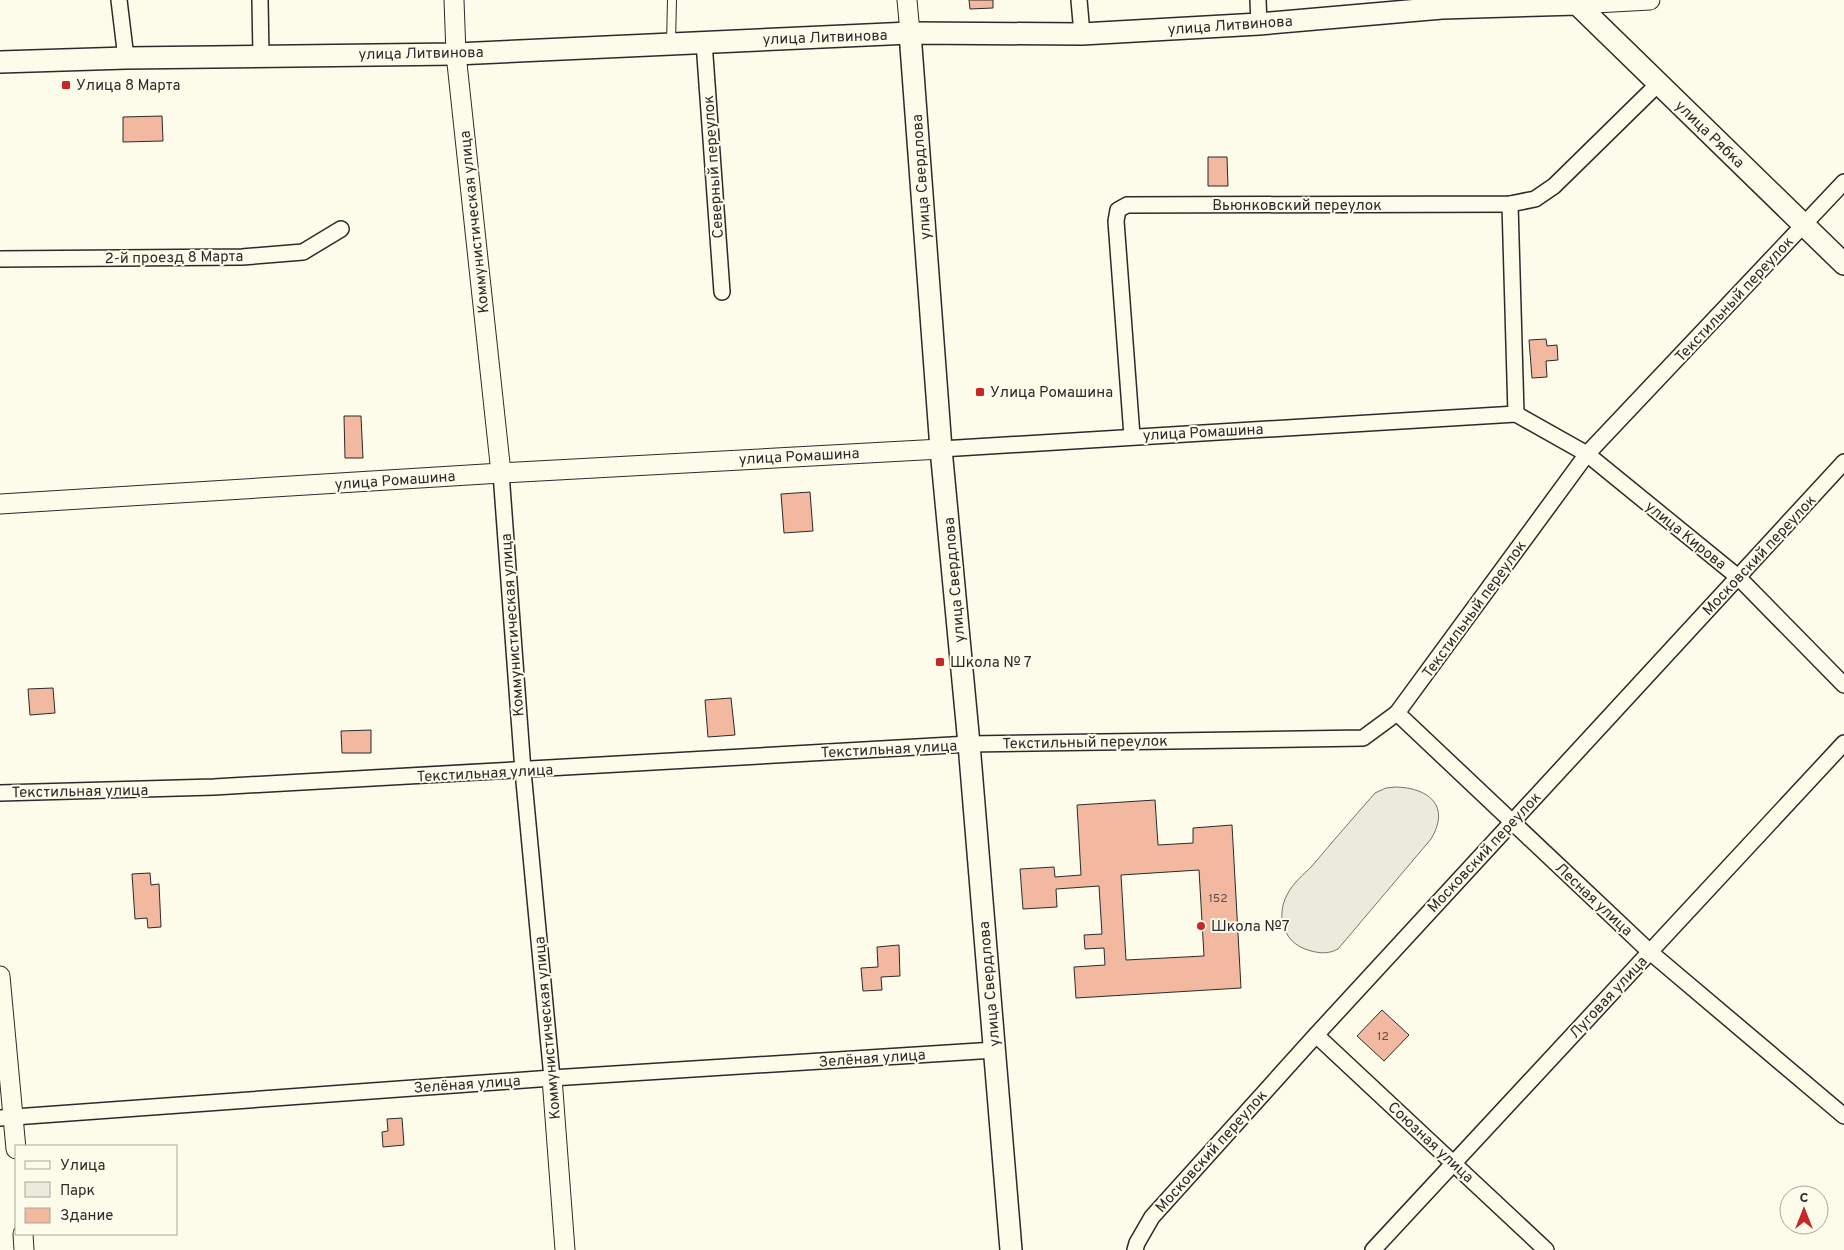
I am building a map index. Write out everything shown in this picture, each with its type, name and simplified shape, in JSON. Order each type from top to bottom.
[{"type":"main road","name":"улица Литвинова","points":[[0,62],[126,58],[456,54],[910,33],[1082,34],[1260,24],[1441,4],[1577,4]]},
{"type":"main road","name":"улица Рябка","points":[[1577,4],[1844,264]]},
{"type":"main road","name":"улица Свердлова","points":[[910,33],[941,448],[969,744],[1011,1250]]},
{"type":"street","points":[[119,0],[126,58]]},
{"type":"street","points":[[260,0],[262,56]]},
{"type":"street","name":"Коммунистическая улица","points":[[454,0],[456,54],[501,473],[522,770],[552,1078],[565,1250]]},
{"type":"street","name":"улица Свердлова","points":[[907,0],[910,33]]},
{"type":"street","points":[[1079,0],[1082,34]]},
{"type":"street","points":[[1258,0],[1260,24]]},
{"type":"street","name":"улица Литвинова","points":[[1577,4],[1650,0]]},
{"type":"street","name":"Северный переулок","points":[[704,42],[722,292]]},
{"type":"street","name":"Вьюнковский переулок","points":[[1132,436],[1116,221],[1118,210],[1127,205],[1510,204],[1535,199],[1554,186],[1658,84]]},
{"type":"street","name":"Текстильный переулок","points":[[969,744],[1363,738],[1398,713],[1587,454],[1844,182]]},
{"type":"street","points":[[1510,204],[1516,414],[1587,454]]},
{"type":"street","name":"2-й проезд 8 Марта","points":[[0,259],[242,257],[303,252],[341,229]]},
{"type":"street","name":"улица Ромашина","points":[[0,504],[1516,414]]},
{"type":"street","name":"улица Кирова","points":[[1587,454],[1738,578],[1844,684]]},
{"type":"street","name":"Московский переулок","points":[[1136,1250],[1137,1242],[1152,1217],[1316,1035],[1844,462]]},
{"type":"street","name":"Лесная улица","points":[[1398,713],[1650,952],[1844,1116]]},
{"type":"street","name":"Луговая улица","points":[[1373,1250],[1844,743]]},
{"type":"street","name":"Текстильная улица","points":[[0,792],[214,788],[969,744]]},
{"type":"street","points":[[0,976],[7,1118],[15,1146]]},
{"type":"street","name":"Союзная улица","points":[[1316,1035],[1546,1250]]},
{"type":"street","name":"Зелёная улица","points":[[7,1118],[552,1078],[995,1050]]},
{"type":"street","points":[[23,1235],[24,1250]]},
{"type":"lane","points":[[671,43],[672,0]]},
{"type":"green space","points":[[1396,787],[1418,791],[1427,795],[1433,801],[1439,817],[1437,827],[1431,839],[1338,949],[1321,953],[1297,945],[1287,934],[1282,919],[1284,903],[1289,891],[1375,793],[1386,788]]},
{"type":"building","points":[[969,0],[993,0],[993,8],[970,9]]},
{"type":"building","points":[[162,116],[163,141],[123,142],[123,117]]},
{"type":"building","points":[[1208,157],[1227,157],[1228,186],[1208,186]]},
{"type":"building","points":[[1546,339],[1547,346],[1557,345],[1558,360],[1546,361],[1547,377],[1532,378],[1529,340]]},
{"type":"building","points":[[344,416],[361,416],[363,458],[345,458]]},
{"type":"building","points":[[810,492],[813,531],[784,533],[781,494]]},
{"type":"building","points":[[53,688],[55,713],[30,715],[28,689]]},
{"type":"building","points":[[731,698],[735,735],[708,737],[705,700]]},
{"type":"building","points":[[371,730],[371,753],[342,753],[341,731]]},
{"type":"building","points":[[1155,800],[1158,845],[1193,843],[1193,828],[1232,825],[1241,988],[1076,998],[1074,967],[1105,965],[1104,948],[1085,949],[1084,935],[1102,934],[1099,886],[1056,889],[1057,907],[1023,909],[1020,869],[1054,867],[1055,877],[1081,875],[1077,805]],"holes":[[[1199,870],[1204,956],[1126,960],[1121,875]]]},
{"type":"building","points":[[150,873],[151,885],[159,884],[161,927],[148,928],[147,918],[135,919],[132,874]]},
{"type":"building","points":[[899,945],[900,976],[881,977],[882,990],[863,991],[861,968],[878,967],[877,947]]},
{"type":"building","points":[[1382,1010],[1409,1035],[1384,1061],[1357,1036]]},
{"type":"building","points":[[402,1118],[404,1145],[383,1147],[382,1132],[388,1131],[387,1119]]},
{"type":"place","name":"Улица 8 Марта","points":[[66,85]]},
{"type":"place","name":"Улица Ромашина","points":[[980,392]]},
{"type":"place","name":"Школа № 7","points":[[940,662]]},
{"type":"place","name":"Школа №7","points":[[1201,926]]}]
